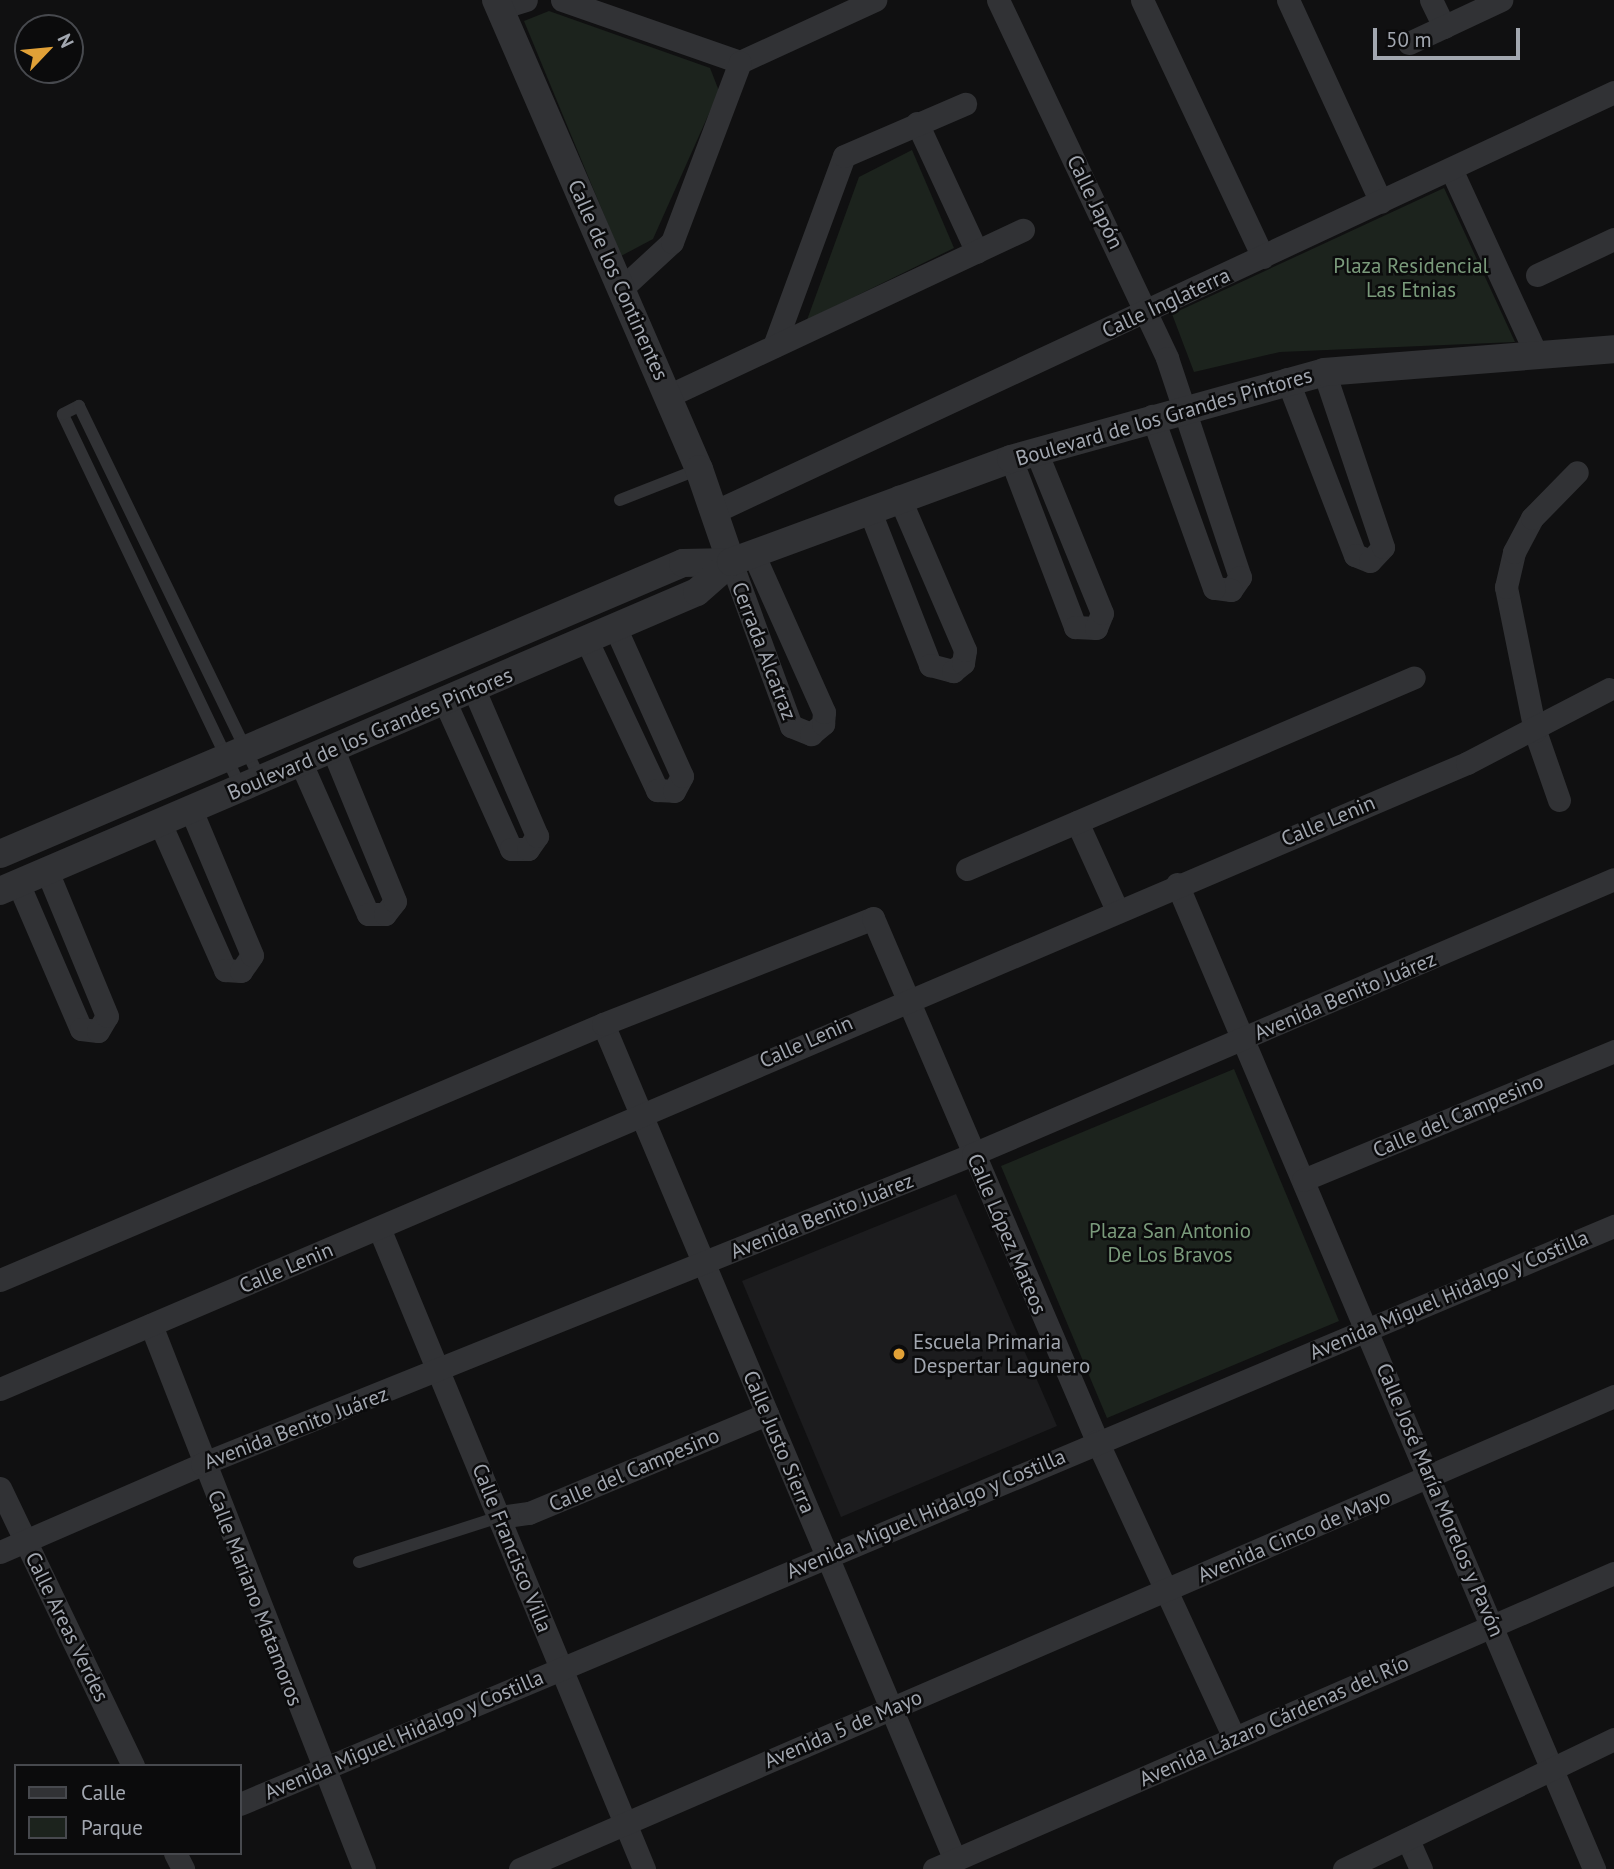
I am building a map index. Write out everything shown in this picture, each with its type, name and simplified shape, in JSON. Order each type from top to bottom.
[{"type":"street","points":[[562,0],[740,62],[875,0]]},
{"type":"street","name":"Calle Japón","points":[[998,0],[1147,312],[1240,577],[1231,590],[1214,588],[1153,416]]},
{"type":"street","points":[[1142,0],[1263,257]]},
{"type":"street","points":[[1288,0],[1381,202]]},
{"type":"street","points":[[1431,0],[1444,27]]},
{"type":"street","points":[[1409,43],[1501,0]]},
{"type":"street","name":"Calle de los Continentes","points":[[508,3],[621,289],[716,511],[742,558]]},
{"type":"street","points":[[621,289],[672,242],[740,62]]},
{"type":"street","name":"Calle Inglaterra","points":[[716,511],[1614,92]]},
{"type":"street","points":[[774,346],[837,166],[855,149],[965,104]]},
{"type":"street","points":[[917,123],[977,251]]},
{"type":"street","points":[[1451,169],[1535,352]]},
{"type":"street","points":[[668,396],[1023,230]]},
{"type":"street","points":[[1537,275],[1614,239]]},
{"type":"street","name":"Boulevard de los Grandes Pintores","points":[[9,887],[251,784],[304,772],[337,758],[445,702],[697,592],[742,558],[899,497],[1023,455],[1287,379],[1324,372],[1535,352],[1614,349]]},
{"type":"street","points":[[1287,379],[1355,555],[1370,561],[1383,547],[1324,372]]},
{"type":"street","points":[[1023,455],[1102,612],[1096,628],[1074,627],[1023,455]]},
{"type":"street","points":[[1559,800],[1535,731],[1506,587],[1514,552],[1532,518],[1577,472]]},
{"type":"street","points":[[869,509],[930,666],[953,671],[963,663],[965,650],[899,497]]},
{"type":"street","name":"Boulevard de los Grandes Pintores","points":[[0,854],[683,563],[742,558]]},
{"type":"street","name":"Cerrada Alcatraz","points":[[742,558],[824,712],[823,724],[811,734],[791,726],[742,558]]},
{"type":"street","points":[[587,641],[657,790],[674,791],[682,776],[616,629]]},
{"type":"street","points":[[967,869],[1414,677]]},
{"type":"street","name":"Calle Lenin","points":[[0,1389],[641,1115],[906,998],[1535,731],[1609,688]]},
{"type":"street","points":[[445,702],[511,849],[528,849],[537,836],[474,690]]},
{"type":"street","points":[[304,772],[368,914],[385,914],[395,901],[337,758]]},
{"type":"street","points":[[160,823],[225,970],[241,971],[252,956],[191,810]]},
{"type":"street","points":[[1077,822],[1117,909]]},
{"type":"street","points":[[9,887],[81,1029],[98,1031],[107,1016],[47,871]]},
{"type":"street","name":"Avenida Benito Juárez","points":[[0,1552],[202,1464],[439,1373],[972,1154],[1244,1040],[1614,879]]},
{"type":"street","name":"Calle José María Morelos y Pavón","points":[[1177,884],[1554,1768],[1594,1869]]},
{"type":"street","name":"Calle López Mateos","points":[[603,1024],[873,918],[1097,1441],[1234,1738]]},
{"type":"street","points":[[0,1280],[603,1024]]},
{"type":"street","name":"Calle Justo Sierra","points":[[603,1024],[956,1860]]},
{"type":"street","name":"Calle del Campesino","points":[[1303,1180],[1614,1051]]},
{"type":"street","name":"Avenida Miguel Hidalgo y Costilla","points":[[242,1803],[1097,1441],[1614,1226]]},
{"type":"street","name":"Calle Francisco Villa","points":[[379,1228],[644,1869]]},
{"type":"street","name":"Calle Mariano Matamoros","points":[[151,1325],[202,1464],[322,1770],[365,1869]]},
{"type":"street","name":"Avenida Cinco de Mayo","points":[[1166,1589],[1431,1479],[1614,1396]]},
{"type":"street","name":"Calle del Campesino","points":[[499,1517],[529,1513],[767,1414]]},
{"type":"street","name":"Calle Areas Verdes","points":[[0,1488],[132,1764]]},
{"type":"street","name":"Avenida Lázaro Cárdenas del Río","points":[[934,1869],[1614,1573]]},
{"type":"street","name":"Avenida 5 de Mayo","points":[[520,1869],[1166,1589]]},
{"type":"street","points":[[1344,1869],[1614,1739]]},
{"type":"street","points":[[1408,1840],[1421,1869]]},
{"type":"lane","points":[[79,407],[251,784],[237,754],[63,414],[79,407]]},
{"type":"lane","points":[[621,500],[699,468]]},
{"type":"lane","points":[[359,1562],[499,1517]]},
{"type":"shaded area","name":"Escuela Primaria Despertar Lagunero","points":[[956,1194],[1057,1426],[841,1517],[742,1281]]},
{"type":"green space","points":[[549,11],[710,68],[719,91],[653,239],[621,256],[524,21]]},
{"type":"green space","points":[[912,150],[954,248],[807,320],[859,177]]},
{"type":"green space","name":"Plaza Residencial Las Etnias","points":[[1444,188],[1515,342],[1280,352],[1194,372],[1172,314]]},
{"type":"green space","name":"Plaza San Antonio De Los Bravos","points":[[1234,1069],[1339,1321],[1107,1418],[1001,1166]]},
{"type":"place","name":"Escuela Primaria Despertar Lagunero","points":[[899,1354]]}]
